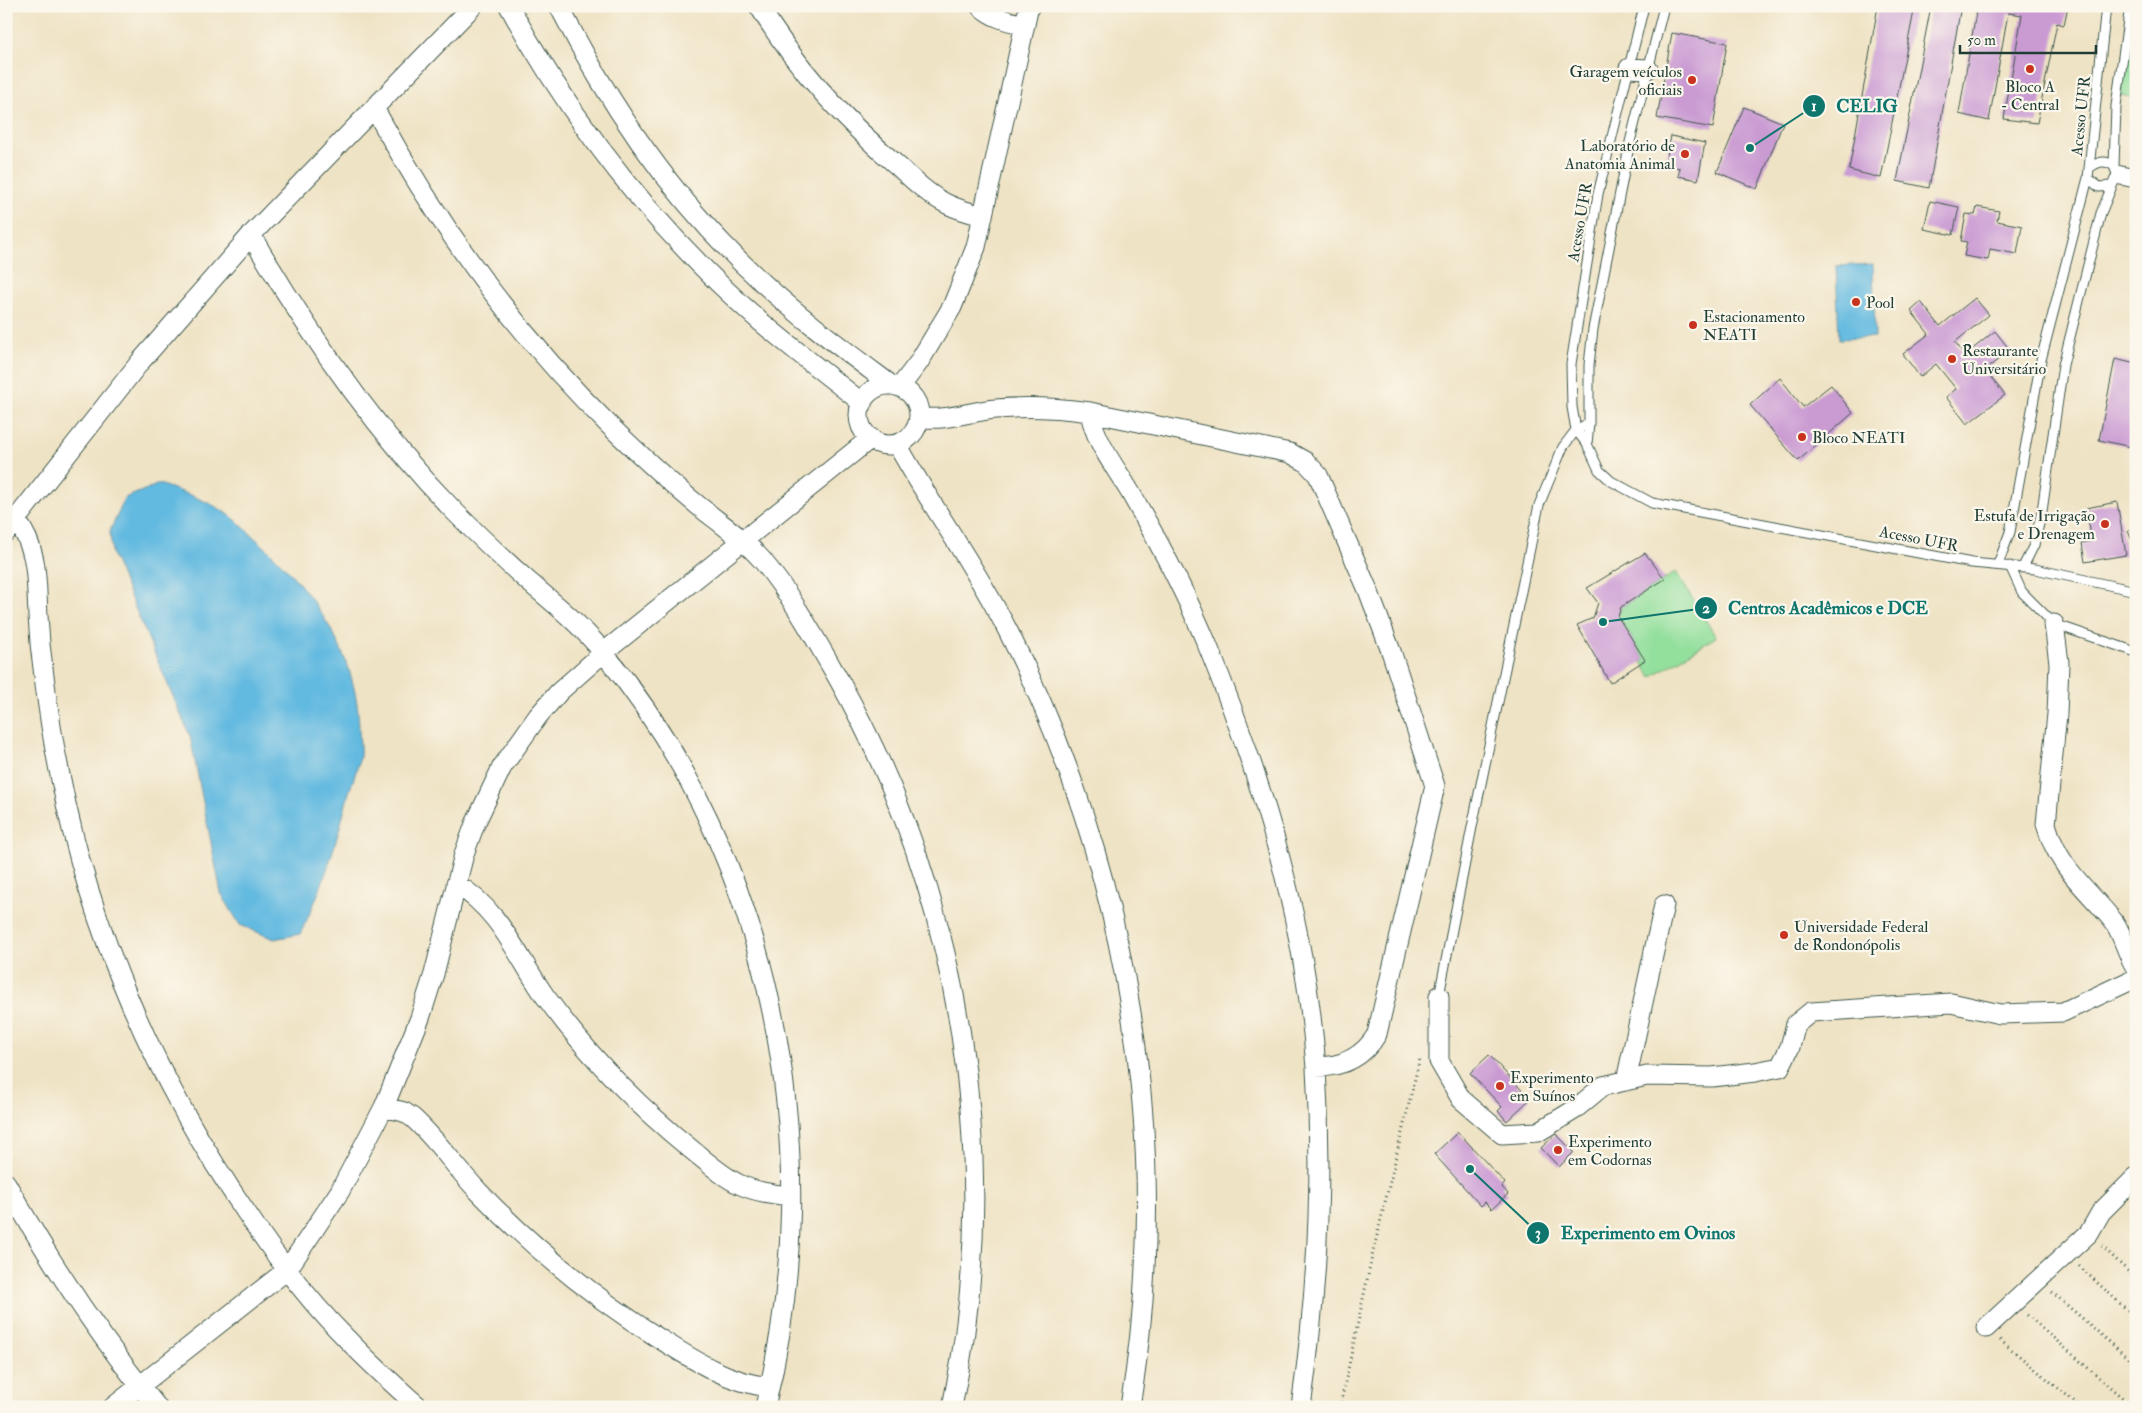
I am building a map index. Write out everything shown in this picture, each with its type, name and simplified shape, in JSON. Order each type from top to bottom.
[{"type":"street","points":[[419,1407],[344,1337],[287,1270],[229,1187],[176,1099],[153,1053],[110,953],[76,844],[62,788],[44,675],[36,562],[26,534],[11,526],[140,362],[251,235],[473,6]]},
{"type":"street","points":[[509,6],[549,74],[577,116],[639,197],[718,282],[760,321],[856,398],[862,405]]},
{"type":"street","points":[[559,6],[608,96],[661,172],[696,215],[762,282],[797,314],[895,386],[908,392],[914,399],[919,417],[918,426],[913,434],[897,444],[888,445],[871,438],[861,423],[862,405],[873,390],[895,386],[919,362],[952,307],[976,247],[1029,6]]},
{"type":"street","points":[[759,6],[815,83],[844,117],[876,148],[946,204],[983,216]]},
{"type":"street","points":[[980,6],[986,12],[1001,19],[1025,25]]},
{"type":"street","points":[[1629,68],[1648,69]]},
{"type":"street","points":[[374,108],[406,164],[455,242],[530,340],[610,426],[697,504],[743,541],[763,561],[814,637],[851,700],[875,750],[916,851],[946,956],[965,1064],[973,1173],[973,1228],[964,1336],[952,1407]]},
{"type":"street","points":[[251,235],[312,336],[382,431],[456,513],[512,566],[570,616],[603,652],[659,732],[684,773],[710,824],[742,905],[757,951],[778,1045],[787,1120],[789,1262],[784,1309],[764,1407]]},
{"type":"street","points":[[919,417],[934,419],[995,409],[1026,407],[1090,412],[1290,453],[1306,462],[1318,475],[1344,532],[1396,663],[1435,786],[1377,1034],[1366,1050],[1350,1062],[1327,1067],[1316,1067]]},
{"type":"street","points":[[1090,412],[1092,427],[1096,436],[1145,519],[1181,587],[1209,648],[1246,744],[1273,832],[1290,903],[1308,1003],[1316,1067],[1318,1124],[1316,1240],[1312,1310],[1301,1407]]},
{"type":"street","points":[[113,1407],[287,1270],[340,1191],[384,1107],[407,1054],[434,974],[456,884],[474,824],[502,767],[538,716],[559,692],[603,652],[871,438]]},
{"type":"street","points":[[897,444],[916,478],[980,579],[1034,685],[1078,796],[1111,910],[1134,1028],[1145,1146],[1145,1265],[1141,1325],[1130,1407]]},
{"type":"street","points":[[2054,624],[2059,663],[2058,706],[2046,824],[2050,841],[2063,864],[2116,924],[2129,957],[2136,968]]},
{"type":"street","points":[[456,884],[477,898],[494,915],[522,962],[570,1029],[650,1115],[705,1161],[733,1181],[755,1190],[789,1196]]},
{"type":"street","points":[[1626,1081],[1664,906]]},
{"type":"street","points":[[1439,996],[1439,1061],[1461,1099],[1502,1134],[1538,1132],[1574,1110],[1603,1086],[1647,1076],[1712,1077],[1780,1067],[1790,1047],[1796,1024],[1811,1012],[1951,1003],[2000,1014],[2063,1012],[2136,978]]},
{"type":"street","points":[[384,1107],[404,1112],[413,1118],[477,1190],[508,1221],[546,1256],[606,1303],[712,1370],[736,1381],[769,1388]]},
{"type":"street","points":[[1986,1328],[2089,1234],[2101,1212],[2136,1178]]},
{"type":"street","points":[[6,1183],[35,1235],[68,1287],[102,1337],[157,1407]]},
{"type":"lane","name":"Acesso UFR","points":[[1644,6],[1598,194],[1571,364],[1572,407],[1576,430],[1586,444],[1598,470],[1611,481],[1652,503],[1972,563],[1998,564],[2010,532],[2041,360],[2088,173],[2106,6]]},
{"type":"lane","points":[[1586,444],[1589,423],[1589,365],[1593,329],[1628,152],[1664,6]]},
{"type":"lane","points":[[2023,567],[2038,533],[2063,365],[2101,213],[2114,175],[2116,106],[2130,6]]},
{"type":"lane","name":"Acesso UFR","points":[[2088,173],[2100,162],[2110,163],[2114,175]]},
{"type":"lane","name":"Acesso UFR","points":[[2088,173],[2099,187],[2114,175],[2136,174]]},
{"type":"lane","name":"Acesso UFR","points":[[2114,175],[2136,183]]},
{"type":"lane","points":[[1571,364],[1589,365]]},
{"type":"lane","points":[[1439,996],[1539,505],[1563,447],[1576,430],[1589,423]]},
{"type":"lane","points":[[1998,564],[2023,567],[2136,592]]},
{"type":"lane","points":[[2010,566],[2022,592],[2054,624],[2136,652]]},
{"type":"path","points":[[1340,1407],[1376,1242],[1422,1049]]},
{"type":"path","points":[[2089,1234],[2136,1278]]},
{"type":"path","points":[[2066,1254],[2136,1318]]},
{"type":"path","points":[[2038,1280],[2136,1365]]},
{"type":"path","points":[[2013,1303],[2133,1407]]},
{"type":"path","points":[[1986,1328],[2081,1407]]},
{"type":"green space","points":[[2133,12],[2136,13],[2136,98],[2120,95]]},
{"type":"green space","points":[[1676,572],[1716,637],[1651,677],[1642,662],[1645,660],[1618,617],[1621,607]]},
{"type":"water","name":"Pool","points":[[1873,264],[1875,337],[1839,339],[1836,266]]},
{"type":"water","points":[[159,484],[203,500],[228,514],[276,558],[295,579],[328,624],[350,674],[357,701],[360,756],[329,864],[316,900],[300,934],[274,939],[240,925],[221,893],[190,736],[112,554],[110,531],[125,498]]},
{"type":"building","points":[[1878,6],[1915,6],[1881,178],[1849,170]]},
{"type":"building","points":[[1931,6],[1961,6],[1929,188],[1897,181]]},
{"type":"building","name":"Bloco A - Central","points":[[1977,6],[2068,6],[2064,25],[2057,23],[2037,123],[2004,119],[2022,15],[2008,13],[1989,121],[1959,114]]},
{"type":"building","name":"Garagem veículos oficiais","points":[[1672,33],[1727,43],[1713,128],[1657,118]]},
{"type":"building","points":[[1744,107],[1783,123],[1757,189],[1717,172]]},
{"type":"building","name":"Laboratório de Anatomia Animal","points":[[1671,136],[1705,143],[1698,180],[1678,176],[1680,168],[1665,165]]},
{"type":"building","points":[[1930,201],[1959,207],[1953,235],[1924,229]]},
{"type":"building","points":[[1977,207],[1999,211],[1997,221],[2022,226],[2017,254],[1990,249],[1988,260],[1964,256],[1967,242],[1961,241],[1966,214],[1975,215]]},
{"type":"building","name":"Restaurante Universitário","points":[[1975,298],[1989,315],[1955,342],[1965,355],[1995,331],[2010,350],[1985,370],[2005,395],[1967,424],[1946,397],[1956,389],[1936,364],[1920,377],[1903,354],[1929,334],[1911,311],[1921,302],[1940,326]]},
{"type":"building","points":[[2115,359],[2136,364],[2136,448],[2099,440]]},
{"type":"building","name":"Bloco NEATI","points":[[1780,378],[1803,407],[1831,385],[1853,413],[1798,461],[1750,405]]},
{"type":"building","name":"Estufa de Irrigação e Drenagem","points":[[2117,502],[2126,555],[2085,562],[2082,543],[2092,541],[2086,508]]},
{"type":"building","points":[[2136,528],[2136,550],[2128,531]]},
{"type":"building","points":[[1645,553],[1665,579],[1621,607],[1618,617],[1645,660],[1610,683],[1577,625],[1593,618],[1598,603],[1587,588]]},
{"type":"building","name":"Experimento em Suínos","points":[[1489,1055],[1530,1099],[1507,1121],[1498,1111],[1502,1107],[1470,1073]]},
{"type":"building","points":[[1458,1132],[1505,1183],[1502,1187],[1508,1194],[1492,1209],[1485,1202],[1481,1206],[1434,1154]]},
{"type":"building","name":"Experimento em Codornas","points":[[1556,1134],[1574,1152],[1559,1167],[1541,1148]]},
{"type":"place","name":"Bloco A - Central","points":[[2030,69]]},
{"type":"place","name":"Garagem veículos oficiais","points":[[1692,80]]},
{"type":"place","name":"CELIG","points":[[1750,148]]},
{"type":"place","name":"Laboratório de Anatomia Animal","points":[[1685,154]]},
{"type":"place","name":"Pool","points":[[1856,302]]},
{"type":"place","name":"Estacionamento NEATI","points":[[1693,325]]},
{"type":"place","name":"Restaurante Universitário","points":[[1952,359]]},
{"type":"place","name":"Bloco NEATI","points":[[1802,437]]},
{"type":"place","name":"Estufa de Irrigação e Drenagem","points":[[2105,524]]},
{"type":"place","name":"Centros Acadêmicos e DCE","points":[[1603,622]]},
{"type":"place","name":"Universidade Federal de Rondonópolis","points":[[1784,935]]},
{"type":"place","name":"Experimento em Suínos","points":[[1500,1086]]},
{"type":"place","name":"Experimento em Codornas","points":[[1558,1150]]},
{"type":"place","name":"Experimento em Ovinos","points":[[1470,1169]]}]
